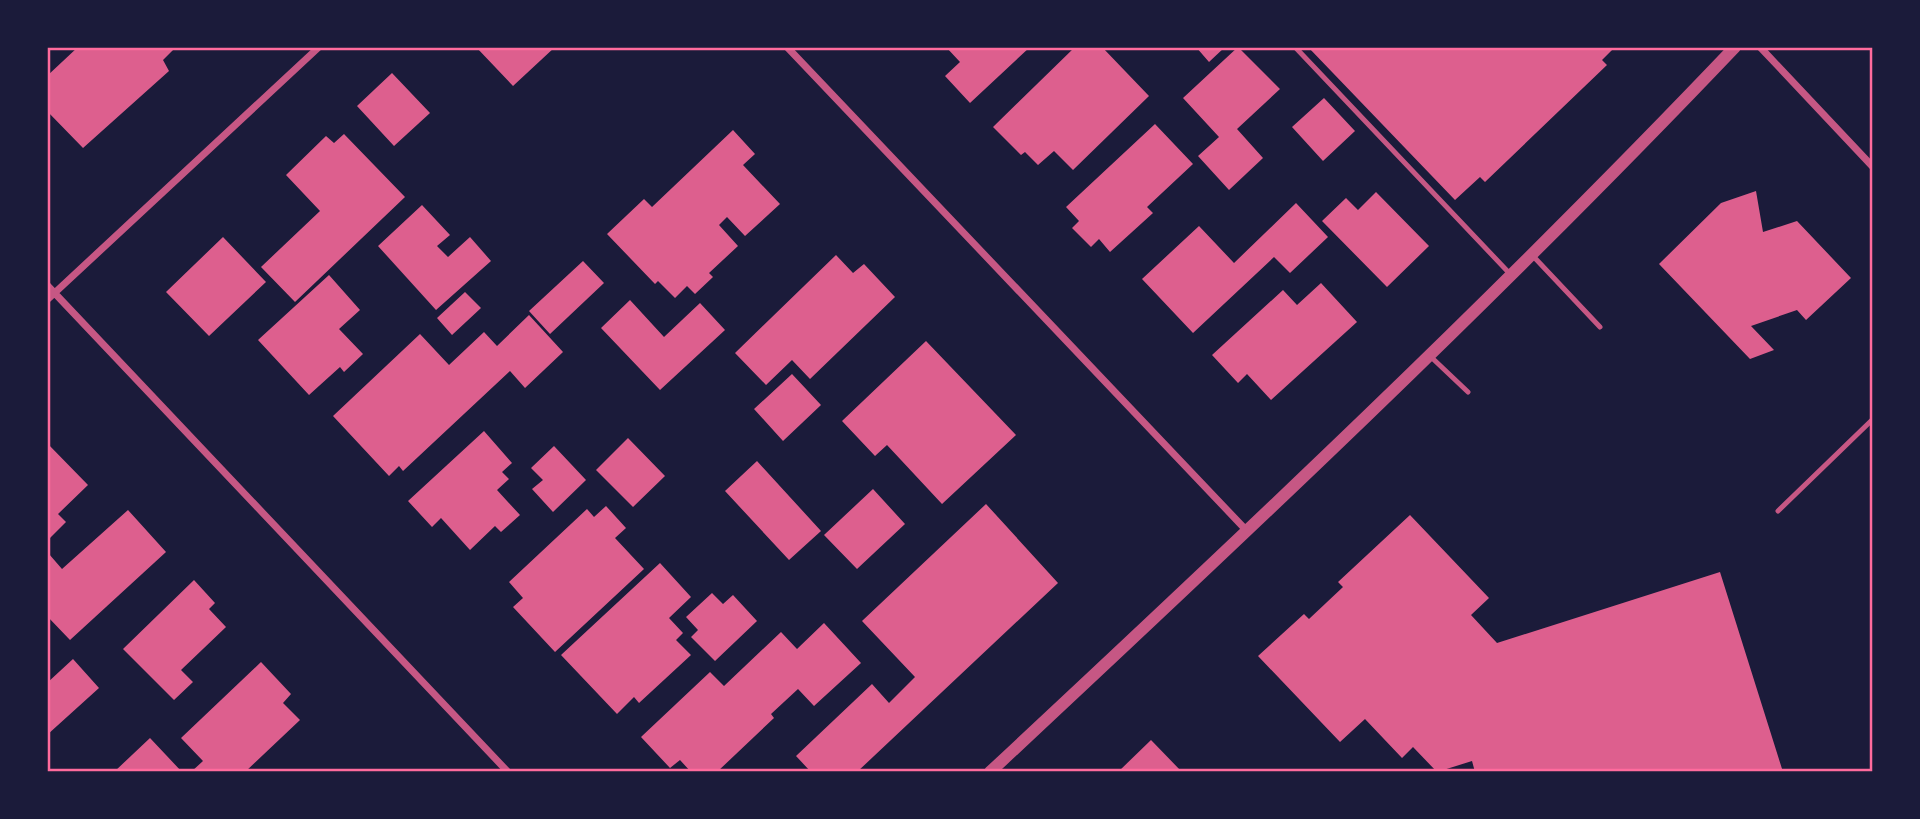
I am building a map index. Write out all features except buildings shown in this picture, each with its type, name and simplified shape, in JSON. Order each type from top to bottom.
[{"type":"street","points":[[47,300],[319,47]]},
{"type":"street","points":[[787,47],[1247,532]]},
{"type":"street","points":[[990,772],[1247,532],[1533,256],[1735,47]]},
{"type":"street","points":[[1760,47],[1873,167]]},
{"type":"street","points":[[47,285],[508,772]]},
{"type":"lane","points":[[1294,47],[1512,276]]},
{"type":"lane","points":[[1533,256],[1600,327]]},
{"type":"lane","points":[[1430,356],[1468,392]]},
{"type":"lane","points":[[1778,511],[1870,421]]}]
